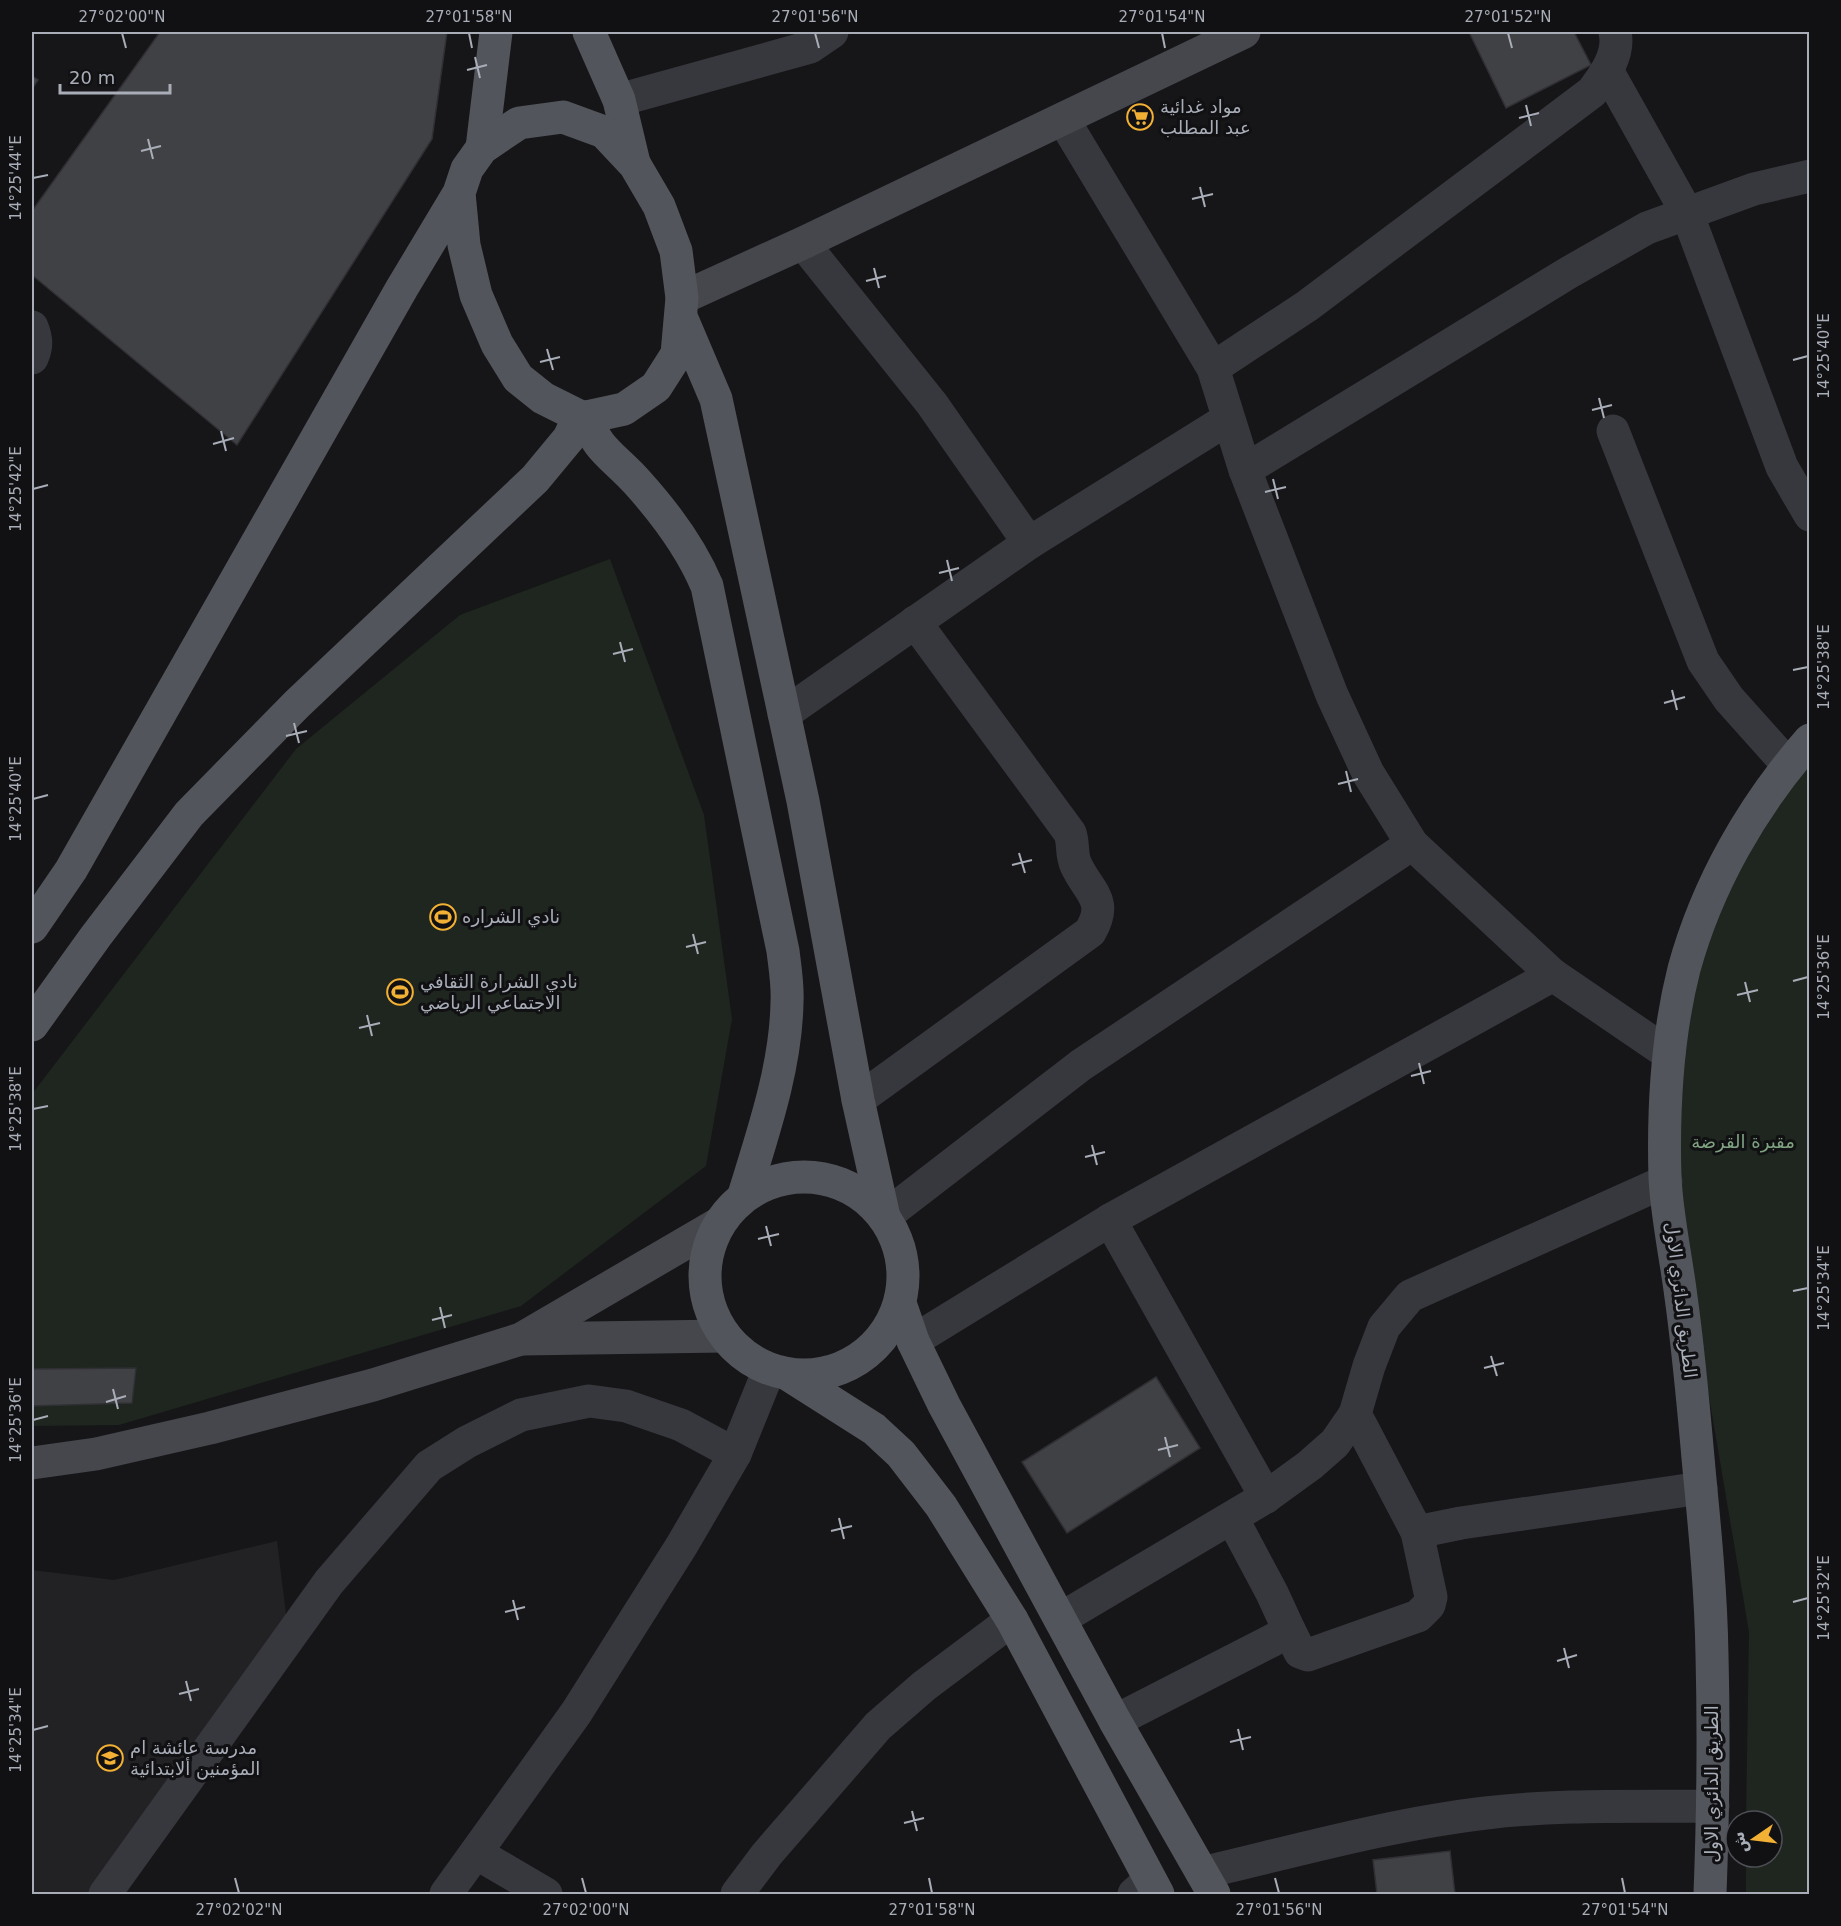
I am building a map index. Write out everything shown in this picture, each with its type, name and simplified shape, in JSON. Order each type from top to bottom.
[{"type":"main road","points":[[482,148],[496,32]]},
{"type":"main road","points":[[589,32],[619,100],[635,165]]},
{"type":"main road","points":[[32,927],[71,870],[396,299],[459,193],[467,169],[482,148],[519,123],[563,117],[604,132],[635,165],[659,206],[676,251],[682,307],[677,354],[656,387],[624,409],[583,416],[543,398],[518,378],[496,344],[474,285],[464,245],[459,193]]},
{"type":"main road","points":[[682,307],[716,399],[803,801],[858,1100],[884,1217],[897,1244],[903,1273],[900,1303],[888,1329],[869,1351],[845,1367],[818,1375],[779,1372]]},
{"type":"main road","points":[[32,1025],[189,814],[297,704],[535,479],[569,438],[583,416]]},
{"type":"main road","points":[[583,416],[595,439],[636,481],[695,558],[707,586],[783,951],[787,1002],[779,1068],[768,1117],[744,1195]]},
{"type":"main road","name":"الطريق الدائري الاول","points":[[1710,1894],[1713,1806],[1712,1652],[1690,1360],[1665,1181],[1665,1113],[1669,1054],[1684,970],[1703,915],[1726,862],[1754,812],[1809,740]]},
{"type":"main road","points":[[884,1217],[866,1198],[851,1189],[818,1177],[792,1177],[767,1183],[744,1195],[718,1224],[707,1252],[704,1281],[710,1309],[724,1335],[744,1356],[779,1372],[874,1429],[901,1454],[941,1506],[1012,1620],[1147,1890]]},
{"type":"main road","points":[[900,1303],[913,1341],[944,1405],[1115,1721],[1208,1884]]},
{"type":"street","points":[[619,100],[810,47],[832,32]]},
{"type":"street","points":[[682,307],[803,243],[1244,32]]},
{"type":"street","points":[[1213,368],[1326,292],[1592,92],[1608,72],[1617,42],[1615,32]]},
{"type":"street","points":[[1608,72],[1687,213],[1782,466],[1809,515]]},
{"type":"street","points":[[1063,118],[1213,368],[1245,470],[1332,695],[1368,773],[1412,844],[1553,975],[1669,1054]]},
{"type":"street","points":[[1245,470],[1568,273],[1647,228],[1754,189],[1809,176]]},
{"type":"street","points":[[803,243],[932,404],[1029,543]]},
{"type":"street","points":[[32,327],[36,339],[36,350],[32,358]]},
{"type":"street","points":[[784,714],[1029,543],[1228,419]]},
{"type":"street","points":[[1613,431],[1703,661],[1729,699],[1788,765]]},
{"type":"street","points":[[858,1100],[1090,932],[1097,920],[1099,909],[1095,897],[1076,865],[1070,833],[915,622]]},
{"type":"street","points":[[884,1217],[1081,1065],[1412,844]]},
{"type":"street","points":[[913,1341],[1110,1220],[1553,975]]},
{"type":"street","points":[[1060,1619],[1266,1497],[1310,1465],[1335,1443],[1355,1414],[1369,1366],[1384,1327],[1410,1296],[1665,1181]]},
{"type":"street","points":[[1110,1220],[1266,1497]]},
{"type":"street","points":[[32,1463],[96,1454],[210,1428],[373,1385],[521,1339],[718,1224]]},
{"type":"street","points":[[521,1339],[724,1335]]},
{"type":"street","points":[[446,1894],[576,1713],[682,1545],[779,1372]]},
{"type":"street","points":[[105,1894],[329,1582],[429,1466],[467,1442],[521,1415],[588,1401],[626,1406],[681,1425],[735,1454]]},
{"type":"street","points":[[1232,1518],[1300,1652],[1308,1655],[1418,1616],[1429,1605],[1431,1597],[1417,1532],[1355,1414]]},
{"type":"street","points":[[1417,1532],[1461,1523],[1701,1488]]},
{"type":"street","points":[[737,1894],[767,1854],[878,1726],[924,1686],[1012,1620]]},
{"type":"street","points":[[1115,1721],[1289,1630]]},
{"type":"street","points":[[1208,1884],[1368,1834],[1486,1813],[1529,1809],[1713,1806]]},
{"type":"street","points":[[476,1853],[546,1894]]},
{"type":"shaded area","name":"مدرسة عائشة ام المؤمنين ألابتدائية","points":[[277,1541],[287,1622],[91,1894],[32,1894],[32,1570],[114,1580]]},
{"type":"green space","name":"نادي الشراره","points":[[610,559],[704,815],[732,1019],[706,1166],[521,1306],[119,1425],[32,1426],[32,1094],[296,749],[460,615]]},
{"type":"green space","name":"مقبرة القرضة","points":[[1809,761],[1809,1894],[1746,1894],[1746,1869],[1784,1869],[1784,1809],[1746,1809],[1749,1632],[1704,1367],[1675,1141],[1684,998],[1723,886]]},
{"type":"building","points":[[160,32],[447,32],[432,139],[237,445],[32,275],[32,211]]},
{"type":"building","points":[[1469,32],[1574,32],[1591,65],[1506,108]]},
{"type":"building","points":[[32,76],[38,80],[32,89]]},
{"type":"building","points":[[136,1368],[132,1403],[32,1406],[32,1369]]},
{"type":"building","points":[[1156,1377],[1200,1448],[1067,1533],[1022,1462]]},
{"type":"building","points":[[1450,1851],[1455,1894],[1377,1894],[1373,1860]]},
{"type":"place","name":"مواد غدائية عبد المطلب","points":[[1140,117]]},
{"type":"place","name":"نادي الشراره","points":[[443,917]]},
{"type":"place","name":"نادي الشرارة الثقافي الاجتماعي الرياضي","points":[[400,992]]},
{"type":"place","name":"مدرسة عائشة ام المؤمنين ألابتدائية","points":[[110,1758]]}]
